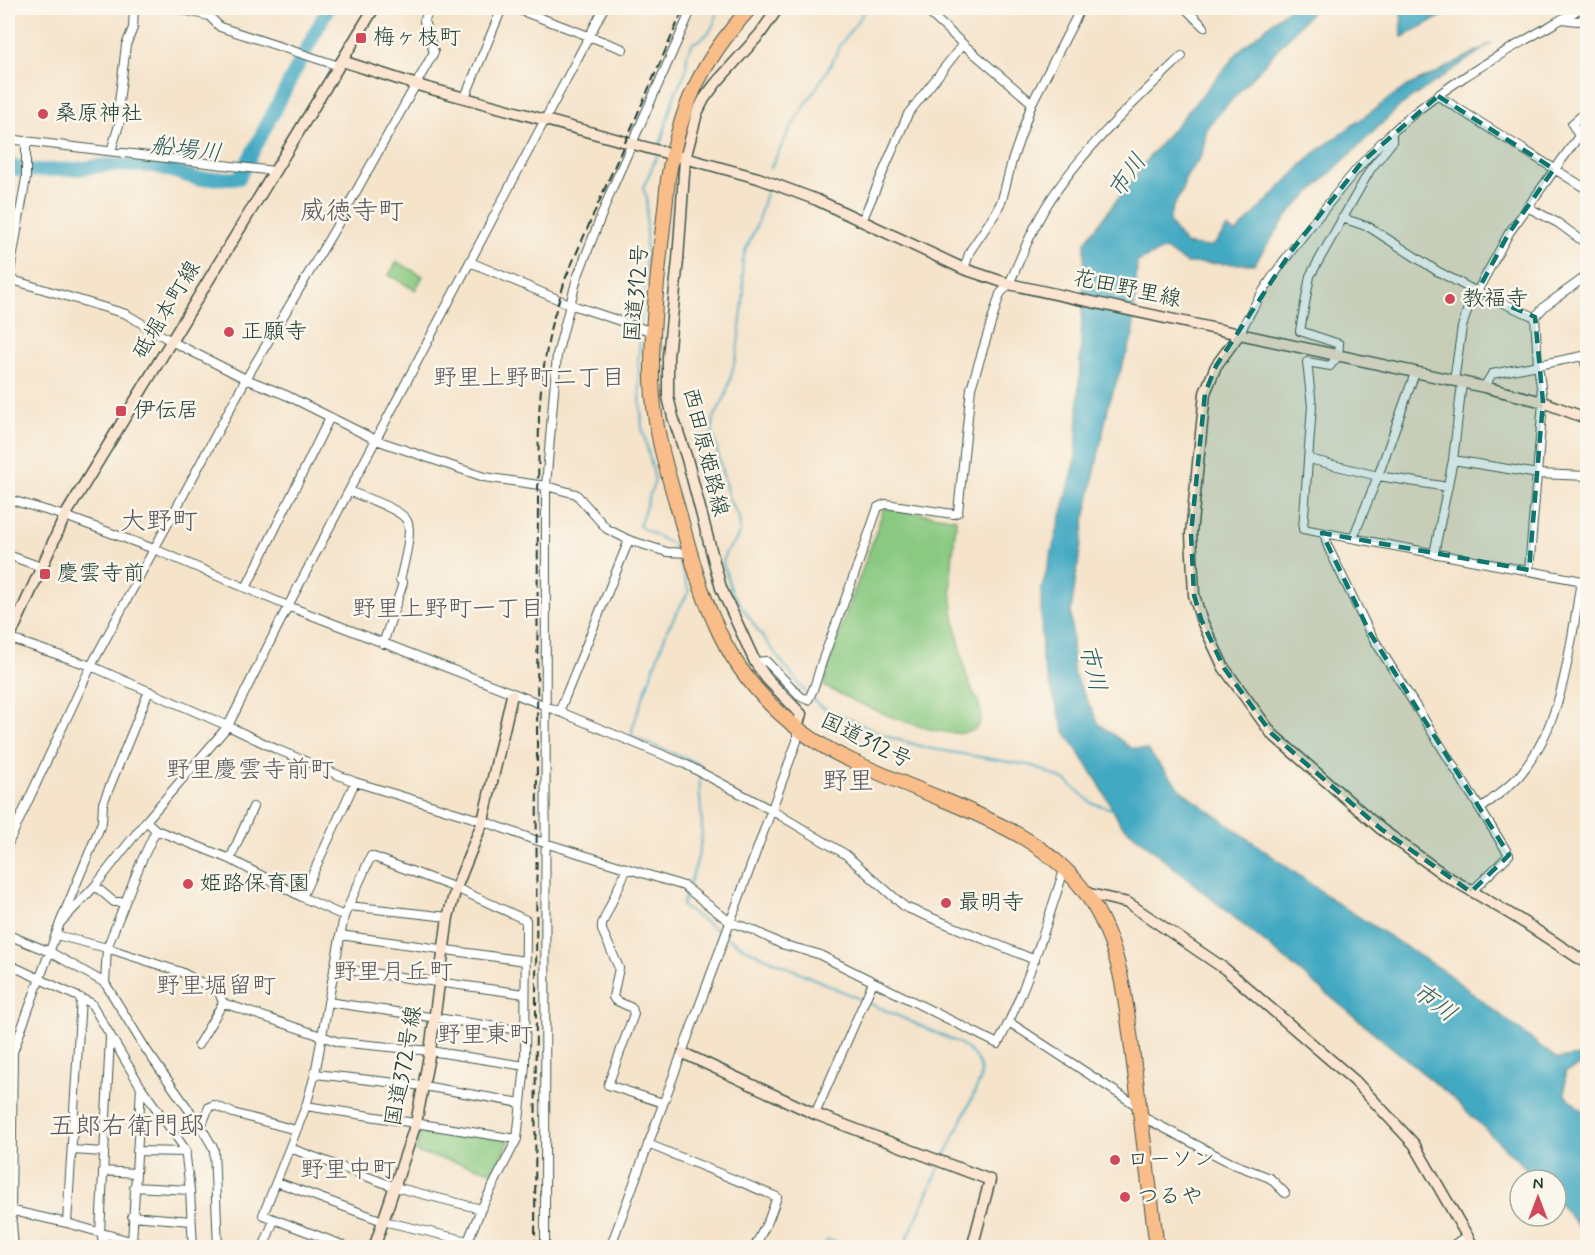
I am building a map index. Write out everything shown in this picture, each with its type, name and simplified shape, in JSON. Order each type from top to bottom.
[{"type":"highway","name":"国道312号","points":[[750,8],[725,36],[704,68],[685,107],[653,332],[654,415],[659,442],[691,553],[714,622],[725,643],[742,671],[760,694],[796,728],[848,759],[1014,831],[1044,850],[1086,893],[1108,931],[1122,975],[1157,1248]]},
{"type":"street","points":[[8,16],[11,8]]},
{"type":"street","points":[[111,151],[122,115],[118,111],[126,45],[133,28],[134,8],[124,8]]},
{"type":"street","points":[[175,8],[208,16],[220,27],[341,63]]},
{"type":"street","name":"砥堀本町線","points":[[8,640],[65,516],[374,8]]},
{"type":"street","points":[[8,844],[91,666],[246,379],[434,52],[424,21],[430,8]]},
{"type":"street","points":[[465,97],[502,8]]},
{"type":"street","points":[[514,8],[623,49]]},
{"type":"street","points":[[60,923],[95,886],[228,726],[288,606],[604,8]]},
{"type":"street","points":[[545,1248],[546,486],[557,355],[577,278],[692,8]]},
{"type":"street","name":"西田原姫路線","points":[[778,8],[760,34],[704,99],[679,157],[677,270],[668,357],[668,397],[687,459],[720,588],[755,662],[767,679],[801,714],[796,728]]},
{"type":"street","points":[[924,8],[1032,103]]},
{"type":"street","points":[[963,269],[970,251],[996,214],[1032,103],[1081,8]]},
{"type":"street","points":[[1185,8],[1203,27]]},
{"type":"street","points":[[1581,8],[1501,55],[1438,96],[1392,132],[1362,162],[1292,250],[1235,332],[1216,366],[1205,393],[1191,534],[1194,595],[1201,619],[1224,668],[1272,734],[1381,829],[1443,874],[1517,918],[1587,964]]},
{"type":"street","points":[[1562,19],[1577,21],[1587,19]]},
{"type":"street","points":[[862,221],[908,114],[963,44]]},
{"type":"street","points":[[755,662],[766,661],[801,697],[808,700],[815,688],[822,659],[853,581],[878,507],[886,504],[953,514],[958,512],[971,388],[1000,294],[1014,285],[1046,207],[1065,180],[1131,104],[1182,56]]},
{"type":"street","name":"花田野里線","points":[[341,63],[758,178],[817,200],[963,269],[1014,285],[1485,387],[1543,402],[1587,419]]},
{"type":"street","points":[[1438,96],[1587,190]]},
{"type":"street","points":[[1434,554],[1453,460],[1462,327],[1468,308],[1509,233],[1579,136],[1572,124],[1587,110]]},
{"type":"street","points":[[1392,132],[1392,142],[1370,170],[1310,276],[1300,331],[1339,344],[1338,356],[1330,366],[1307,362],[1312,406],[1303,529],[1584,581],[1567,664],[1550,724],[1527,766],[1517,778],[1481,809]]},
{"type":"street","points":[[9,137],[26,143],[274,171]]},
{"type":"street","points":[[26,143],[27,178],[8,281],[126,314],[171,341],[246,379],[288,396],[376,440],[484,477],[546,486],[576,494],[607,529],[629,540],[667,552],[691,553]]},
{"type":"street","points":[[1527,207],[1558,223],[1587,245]]},
{"type":"street","points":[[1342,218],[1369,227],[1437,271],[1477,292],[1535,317]]},
{"type":"street","points":[[470,262],[569,304],[653,332]]},
{"type":"street","points":[[1529,570],[1543,402],[1535,317],[1545,306],[1587,275]]},
{"type":"street","points":[[1485,387],[1492,374],[1585,356],[1587,372]]},
{"type":"street","points":[[1353,538],[1378,476],[1414,373]]},
{"type":"street","points":[[246,588],[330,417]]},
{"type":"street","points":[[1309,459],[1378,476],[1448,488]]},
{"type":"street","points":[[1453,460],[1538,474],[1587,476]]},
{"type":"street","points":[[349,491],[391,509],[408,521],[409,535],[400,580],[403,583],[383,644]]},
{"type":"street","points":[[8,499],[65,516],[154,549],[288,606],[512,695],[559,711],[685,765],[771,810],[854,861],[905,907],[1035,960]]},
{"type":"street","points":[[1324,534],[1370,633],[1509,855],[1471,892]]},
{"type":"street","points":[[559,711],[629,540]]},
{"type":"street","points":[[8,555],[41,567]]},
{"type":"street","points":[[8,640],[91,666],[355,782],[684,886],[730,922],[781,944],[818,954],[998,1044],[1035,960],[1064,870]]},
{"type":"street","points":[[14,1248],[9,1210],[10,1051],[102,822],[103,803],[149,691]]},
{"type":"street","name":"国道372号線","points":[[374,1248],[416,1123],[430,1051],[448,917],[456,888],[483,821],[512,695]]},
{"type":"street","points":[[610,1248],[797,741],[796,728]]},
{"type":"street","points":[[302,897],[355,782]]},
{"type":"street","points":[[230,859],[253,807]]},
{"type":"street","points":[[146,822],[156,830],[230,859],[344,916]]},
{"type":"street","points":[[105,983],[107,948],[156,830]]},
{"type":"street","points":[[277,1182],[383,1221],[470,1244],[480,1209],[517,1139],[525,1066],[526,920],[456,888],[371,856],[344,916],[315,1074],[306,1106],[263,1215],[350,1248]]},
{"type":"street","points":[[627,868],[603,924],[603,930],[620,968],[613,996],[615,1000],[632,1008],[634,1014],[608,1085],[663,1103]]},
{"type":"street","points":[[95,886],[114,902],[125,902]]},
{"type":"street","points":[[1086,893],[1128,903],[1215,963],[1355,1081],[1414,1144],[1474,1248]]},
{"type":"street","points":[[349,906],[448,917]]},
{"type":"street","points":[[8,935],[50,952],[105,983],[147,1051],[201,1126],[214,1149],[218,1248]]},
{"type":"street","points":[[56,935],[107,948],[181,972],[219,992],[223,1003]]},
{"type":"street","points":[[340,935],[525,961]]},
{"type":"street","points":[[8,964],[91,1003],[141,1087],[186,1152],[194,1248]]},
{"type":"street","points":[[334,968],[525,994]]},
{"type":"street","points":[[815,1113],[873,982]]},
{"type":"street","points":[[67,1222],[81,998]]},
{"type":"street","points":[[328,1002],[525,1031]]},
{"type":"street","points":[[223,1003],[339,1042],[430,1051],[525,1066]]},
{"type":"street","points":[[198,1045],[223,1003]]},
{"type":"street","points":[[1009,1022],[1140,1111],[1231,1163],[1270,1178],[1285,1193]]},
{"type":"street","points":[[103,1248],[101,1233],[103,1171],[110,1036]]},
{"type":"street","points":[[682,1053],[815,1113],[990,1180],[972,1248]]},
{"type":"street","points":[[315,1074],[424,1086],[521,1103]]},
{"type":"street","points":[[132,1242],[141,1087]]},
{"type":"street","points":[[201,1126],[209,1107],[214,1105],[233,1113],[296,1130]]},
{"type":"street","points":[[306,1106],[517,1139]]},
{"type":"street","points":[[648,1144],[777,1197],[754,1248]]},
{"type":"street","points":[[290,1148],[395,1187],[480,1209]]},
{"type":"street","points":[[72,1150],[104,1152]]},
{"type":"street","points":[[137,1151],[186,1152]]},
{"type":"street","points":[[103,1171],[135,1173]]},
{"type":"street","points":[[134,1187],[190,1190]]},
{"type":"street","points":[[9,1210],[67,1222],[152,1247]]},
{"type":"street","points":[[132,1216],[192,1221]]},
{"type":"street","points":[[263,1248],[274,1220]]},
{"type":"street","points":[[1449,1248],[1468,1235]]},
{"type":"highlighted area","points":[[1438,96],[1554,169],[1509,233],[1477,292],[1535,317],[1543,402],[1529,570],[1322,533],[1370,633],[1509,855],[1471,892],[1381,829],[1272,734],[1224,668],[1201,619],[1194,595],[1191,534],[1205,393],[1216,366],[1292,250],[1362,162]]},
{"type":"green space","points":[[397,262],[423,276],[415,290],[389,275]]},
{"type":"green space","points":[[886,508],[956,519],[951,575],[952,598],[966,673],[981,713],[974,729],[958,733],[909,723],[824,686],[844,619],[883,510]]},
{"type":"green space","points":[[426,1128],[507,1139],[509,1142],[496,1169],[492,1171],[418,1153],[415,1149],[421,1130]]},
{"type":"water","name":"市川","points":[[1289,8],[1315,8],[1207,127],[1202,155],[1185,178],[1182,192],[1172,208],[1169,222],[1185,244],[1206,247],[1214,244],[1227,228],[1236,233],[1313,154],[1407,86],[1492,43],[1400,106],[1289,213],[1254,264],[1186,263],[1165,249],[1137,262],[1133,335],[1109,403],[1085,519],[1071,610],[1073,672],[1099,724],[1131,748],[1147,750],[1182,791],[1337,903],[1445,972],[1557,1059],[1587,1055],[1587,1062],[1565,1072],[1565,1094],[1587,1116],[1587,1237],[1568,1214],[1568,1168],[1526,1168],[1452,1097],[1120,823],[1097,780],[1064,730],[1042,660],[1041,592],[1076,460],[1085,242],[1150,156],[1241,49]]},
{"type":"water","points":[[1401,8],[1457,8],[1402,37]]},
{"type":"waterway","name":"船場川","points":[[8,166],[23,171],[77,169],[107,165],[155,166],[198,179],[239,178],[328,8]]},
{"type":"waterway","points":[[659,149],[674,96],[686,71],[687,54],[693,43],[704,37],[711,29],[719,8]]},
{"type":"waterway","points":[[770,169],[789,131],[829,68],[841,44],[867,8]]},
{"type":"waterway","points":[[641,324],[645,282],[647,198],[643,188],[658,154]]},
{"type":"waterway","points":[[8,157],[33,164],[77,169]]},
{"type":"waterway","points":[[766,193],[756,227],[745,251],[742,265],[744,294],[737,353],[726,395],[714,418],[712,430],[729,500],[739,517],[740,531],[725,553],[723,563],[732,592],[804,691],[820,706],[889,737],[927,748],[1033,766],[1066,781],[1092,803],[1115,810]]},
{"type":"waterway","points":[[641,330],[638,362],[642,427],[655,480],[639,526],[673,545],[674,549]]},
{"type":"waterway","points":[[676,554],[689,591],[667,630],[632,729],[632,737],[701,765],[701,770]]},
{"type":"waterway","points":[[700,776],[702,821],[700,848],[682,906],[722,934]]},
{"type":"waterway","points":[[727,938],[749,950],[959,1043],[973,1055],[979,1064],[980,1081],[944,1158]]},
{"type":"waterway","points":[[903,1248],[940,1166]]},
{"type":"waterway","points":[[824,1248],[827,1240],[853,1248]]},
{"type":"railway","points":[[535,1248],[538,498],[542,377],[551,326],[566,277],[684,8]]},
{"type":"place","name":"梅ヶ枝町","points":[[361,38]]},
{"type":"place","name":"桑原神社","points":[[43,114]]},
{"type":"place","name":"教福寺","points":[[1450,299]]},
{"type":"place","name":"正願寺","points":[[229,332]]},
{"type":"place","name":"伊伝居","points":[[121,411]]},
{"type":"place","name":"慶雲寺前","points":[[45,574]]},
{"type":"place","name":"姫路保育園","points":[[188,884]]},
{"type":"place","name":"最明寺","points":[[946,903]]},
{"type":"place","name":"ローソン","points":[[1115,1160]]},
{"type":"place","name":"つるや","points":[[1125,1197]]},
{"type":"district","name":"威徳寺町","points":[[352,212]]},
{"type":"district","name":"野里上野町二丁目","points":[[529,378]]},
{"type":"district","name":"大野町","points":[[159,522]]},
{"type":"district","name":"野里上野町一丁目","points":[[448,609]]},
{"type":"district","name":"野里慶雲寺前町","points":[[250,770]]},
{"type":"district","name":"野里","points":[[848,782]]},
{"type":"district","name":"野里月丘町","points":[[393,972]]},
{"type":"district","name":"野里堀留町","points":[[216,986]]},
{"type":"district","name":"野里東町","points":[[485,1035]]},
{"type":"district","name":"五郎右衛門邸","points":[[127,1127]]},
{"type":"district","name":"野里中町","points":[[348,1170]]}]
